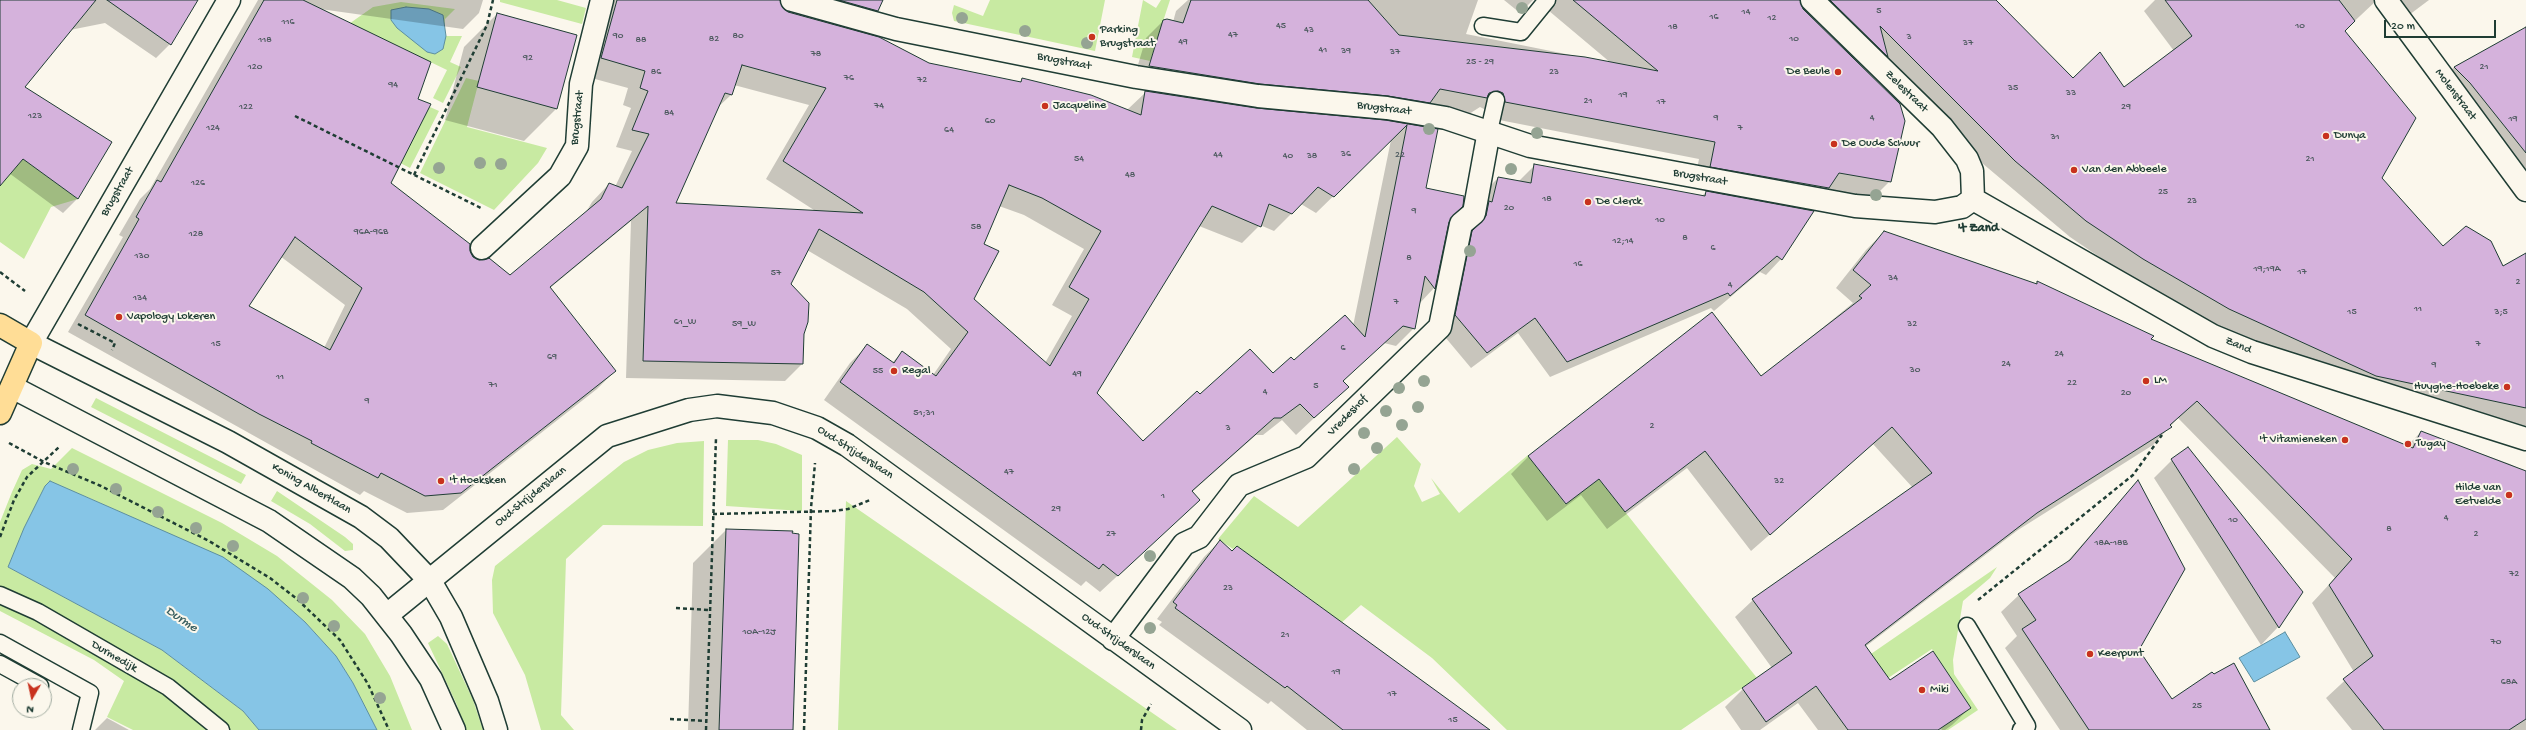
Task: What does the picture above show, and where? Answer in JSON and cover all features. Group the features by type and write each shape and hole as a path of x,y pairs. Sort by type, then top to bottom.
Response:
{"main road":[{"path":"0,325 31,343"},
{"name":"Brugstraat","path":"0,413 6,383 31,343"}],"street":[{"name":"Brugstraat","path":"31,343 229,0"},
{"name":"Brugstraat","path":"482,248 560,176 577,146 581,84 602,0"},
{"name":"Brugstraat","path":"792,0 896,29 1136,77 1258,96 1387,108 1446,118 1489,131 1530,146 1855,206 1934,212 1962,207 1973,199"},
{"name":"Zelestraat","path":"1812,0 1942,126 1967,159 1972,171 1973,199"},
{"name":"Molenstraat","path":"2386,0 2526,190"},
{"name":"Vredeshof","path":"1114,639 1184,544 1199,537 1239,485 1306,457 1440,326 1461,224 1474,212 1489,131"},
{"name":"Zand","path":"1973,199 2213,336 2252,352 2526,439"},
{"name":"Koning Albertlaan","path":"31,343 228,442 361,518 389,538 430,580 451,617 485,696 496,730"},
{"path":"6,383 269,521 352,578 387,615 431,679 454,730"},
{"name":"Oud-Strijderslaan","path":"387,615 607,436 689,410 717,406 773,413 817,428 847,445 906,486 1240,730"}],"lane":[{"path":"1483,26 1509,36 1521,32 1547,0"},
{"path":"1489,131 1496,100"},
{"name":"Durmedijk","path":"0,595 38,612 168,687 221,730"},
{"path":"1967,626 2027,726 2021,730"},
{"path":"0,643 90,693 81,730"},
{"path":"0,664 26,678"}],"path":[{"path":"414,175 487,25 493,0"},
{"path":"295,116 510,222"},
{"path":"706,730 717,406"},
{"path":"1967,626 1971,606 2133,475 2162,435"},
{"path":"6,442 44,462 101,486 209,541 270,578 297,599 340,640 368,684 389,730"},
{"path":"0,537 14,500 27,477 44,462"},
{"path":"713,514 811,513 848,509 906,486"},
{"path":"804,730 812,494"},
{"path":"676,608 710,610"},
{"path":"670,719 707,720"}],"green space":[{"path":"500,0 557,0 586,8 582,24 500,2"},
{"path":"990,0 1105,0 1095,51 954,21 952,13 954,5 983,16"},
{"path":"1143,0 1156,8 1161,0 1170,0 1150,61 1132,57"},
{"path":"401,2 455,9 445,19 444,32 446,36 462,36 450,62 461,67 443,103 433,98 447,70 372,34 353,73 439,111 410,168 291,106 346,26 373,7"},
{"path":"466,78 479,81 467,127 547,148 538,163 494,210 420,173"},
{"path":"23,159 78,199 51,207 24,259 0,242 0,185"},
{"path":"96,398 246,475 241,484 91,407"},
{"path":"1397,437 1421,464 1414,486 1422,502 1440,494 1431,478 1459,513 1528,455 1565,504 1599,479 1757,678 1681,730 1507,730 1432,658 1361,605 1339,625 1323,614 1325,610 1296,588 1264,571 1266,567 1237,546 1233,549 1218,539 1254,496 1298,527"},
{"path":"728,440 758,440 776,444 802,455 802,511 726,506"},
{"path":"704,441 703,526 603,525 566,559 561,715 574,730 541,730 525,675 493,613 492,580 495,566 624,462 648,450 677,443"},
{"path":"72,448 222,523 277,556 332,600 365,634 390,676 412,730 377,730 353,683 336,656 305,622 268,590 146,524 87,497 45,486 8,567 162,650 243,711 259,730 133,730 107,717 124,681 94,660 0,611 0,522 12,492 22,470 32,464 51,469"},
{"path":"277,491 345,537 353,544 353,550 345,551 310,524 271,501"},
{"path":"846,501 1177,730 838,730"},
{"path":"1997,567 1990,578 1963,601 1953,660 1954,674 1978,710 1948,730 1942,730 1941,728 1971,708 1932,649 1885,680 1868,656"},
{"path":"438,636 447,644 473,700 483,730 464,730 457,705 428,643"}],"water":[{"path":"406,7 429,9 443,15 446,36 443,49 435,54 427,52 397,28 391,20 391,10"},
{"name":"Durme","path":"50,481 223,557 268,589 305,622 336,656 353,683 377,730 259,730 243,711 162,650 8,567 24,528 45,486"},
{"path":"2285,632 2300,657 2254,682 2239,658"}],"building":[{"path":"0,0 96,0 25,87 112,142 78,199 23,159 0,186"},
{"path":"107,0 198,0 171,45"},
{"path":"264,0 303,0 431,62 418,99 431,104 391,183 470,244 470,251 473,257 479,260 489,258 510,275 601,199 609,183 622,188 649,134 632,130 648,91 640,88 645,71 601,58 617,0 780,0 783,8 788,12 879,37 929,63 1021,82 1022,78 1091,95 1141,115 1145,91 1256,108 1385,120 1438,129 1426,188 1464,196 1463,206 1449,222 1435,289 1425,276 1415,329 1403,326 1343,381 1349,387 1314,418 1300,404 1281,418 1274,418 1192,491 1200,500 1118,576 1103,564 1099,569 840,382 867,344 894,363 902,351 936,376 968,332 924,292 819,229 791,284 809,303 808,322 804,334 803,364 643,361 648,206 550,287 616,371 461,493 425,496 381,473 378,478 311,443 312,441 259,414 85,315 139,219 136,217 157,180 161,182","holes":["742,65 826,88 783,161 863,213 676,203 725,93 732,95","1407,125 1365,337 1345,315 1294,360 1291,357 1273,373 1250,349 1200,394 1197,391 1143,441 1097,393 1212,206 1261,227 1269,204 1292,214 1318,187 1334,197","1009,185 1042,198 1101,231 1069,287 1089,299 1050,366 974,299 999,251 984,244","295,237 362,288 330,350 249,306"]},
{"path":"839,0 883,0 878,11"},
{"path":"1191,0 1368,0 1399,35 1585,57 1658,71 1573,0 1800,0 1803,9 1900,104 1905,121 1891,182 1839,173 1829,188 1710,167 1715,142 1505,102 1503,93 1498,91 1489,93 1487,98 1440,89 1430,103 1388,96 1260,84 1149,66 1163,20 1167,19 1183,23"},
{"path":"1830,0 1996,0 2073,78 2100,52 2124,87 2192,36 2165,0 2339,0 2355,21 2345,31 2416,118 2382,178 2443,246 2466,226 2491,241 2503,266 2526,253 2526,408 2376,376 2229,309 2143,259 2086,221 2015,161 1880,26 1888,57"},
{"path":"497,13 577,35 557,109 477,87"},
{"path":"2526,27 2526,153 2470,83 2454,67"},
{"path":"1534,164 1705,196 1706,191 1814,211 1782,260 1777,256 1730,296 1728,293 1567,362 1535,318 1487,353 1455,315 1472,231 1486,216 1489,201 1492,202 1498,177 1531,183"},
{"path":"1884,231 2037,284 2037,281 2154,336 2151,339 2413,448 2421,431 2526,471 2526,719 2509,730 2384,730 2343,679 2373,656 2329,585 2352,559 2197,401 2170,425 2172,427 2037,513 1865,645 1890,680 1933,651 1971,708 1938,730 1848,730 1816,686 1766,722 1742,688 1792,653 1752,599 1932,473 1892,427 1770,535 1705,451 1625,512 1599,479 1566,504 1528,456 1712,312 1761,376 1862,298 1859,296 1871,285 1853,270"},
{"path":"2188,447 2303,592 2279,628 2171,459"},
{"path":"2138,480 2185,569 2139,650 2172,699 2212,672 2214,674 2234,663 2270,730 2089,730 2022,629 2036,620 2018,594 2070,560"},
{"path":"726,529 793,531 792,533 799,534 793,730 719,730"},
{"path":"1220,540 1232,551 1237,546 1490,730 1343,730 1287,686 1285,688 1175,608 1177,605 1173,602"}],"place":[{"name":"Parking Brugstraat","path":"1092,37"},
{"name":"De Beule","path":"1838,72"},
{"name":"Jacqueline","path":"1045,106"},
{"name":"Dunya","path":"2326,136"},
{"name":"De Oude Schuur","path":"1834,144"},
{"name":"Van den Abbeele","path":"2074,170"},
{"name":"De Clerck","path":"1588,202"},
{"name":"Vapology Lokeren","path":"119,317"},
{"name":"Regal","path":"894,371"},
{"name":"LM","path":"2146,381"},
{"name":"Huyghe-Hoebeke","path":"2507,387"},
{"name":"'t Vitamieneken","path":"2345,440"},
{"name":"Tugay","path":"2408,444"},
{"name":"'t Hoeksken","path":"441,481"},
{"name":"Hilde van Eetvelde","path":"2509,495"},
{"name":"Keerpunt","path":"2090,654"},
{"name":"Miki","path":"1922,690"}],"district":[{"name":"'t Zand","path":"1978,229"}]}
